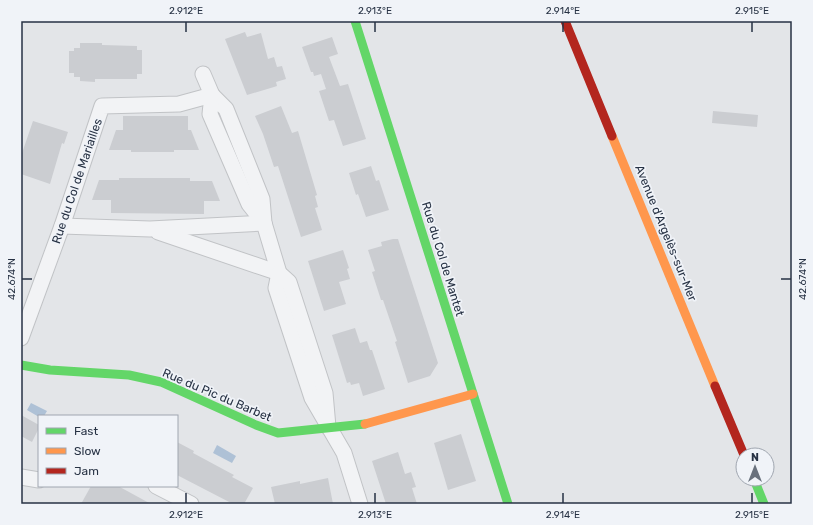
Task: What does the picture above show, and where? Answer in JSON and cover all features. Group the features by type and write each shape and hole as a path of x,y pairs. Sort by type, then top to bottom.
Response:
{"street":[{"name":"Rue du Col de Mantet","path":"355,21 508,504"},
{"name":"Avenue d'Argelès-sur-Mer","path":"565,21 741,447"},
{"path":"203,74 212,95 226,109 262,198 264,223 279,273"},
{"name":"Rue du Col de Mariailles","path":"21,338 62,226 102,106 179,104 212,95"},
{"path":"62,226 150,229 264,223"},
{"path":"150,229 279,273 289,282 325,393 328,427 344,453 360,504"},
{"name":"Rue du Pic du Barbet","path":"21,365 50,370 129,375 161,382 256,425 278,433 364,424 473,394"},
{"path":"21,477 38,480"},
{"path":"158,487 191,504"},
{"path":"757,487 764,504"}],"water":[{"path":"31,403 47,411 45,415 38,415 38,416 27,410"},
{"path":"217,445 236,456 232,463 213,453"}],"building":[{"path":"245,32 247,37 261,33 268,59 274,57 277,67 282,66 286,79 276,82 277,86 247,95 225,39"},
{"path":"332,37 338,54 329,57 340,86 348,84 366,139 343,146 334,120 329,121 319,91 326,89 321,74 314,76 313,72 311,72 302,47"},
{"path":"80,43 137,46 137,50 142,50 142,74 137,74 137,79 95,79 95,82 80,81 80,77 74,77 74,73 69,73 69,51 74,51 74,48 80,48"},
{"path":"281,106 292,133 298,131 317,195 315,196 318,207 315,208 322,230 301,237 278,166 274,167 263,134 255,116"},
{"path":"713,111 758,115 757,127 712,123"},
{"path":"123,116 188,116 188,130 191,130 199,150 174,150 174,152 131,152 131,150 109,150 116,130 123,130"},
{"path":"33,121 68,132 64,144 62,143 50,184 21,174 21,156"},
{"path":"371,166 376,181 379,180 389,210 366,217 358,194 356,195 349,173"},
{"path":"119,178 190,178 190,181 212,181 220,201 204,201 204,214 111,213 111,200 92,200 99,180 119,180"},
{"path":"398,239 438,363 430,376 408,383 395,342 397,341 372,272 375,271 368,250 382,246 381,242"},
{"path":"343,250 349,268 347,269 350,279 339,282 346,304 324,311 308,261"},
{"path":"355,328 360,343 367,341 370,350 372,350 385,389 363,396 359,383 351,385 350,382 347,383 332,335"},
{"path":"21,415 38,424 38,430 32,442 21,436"},
{"path":"461,434 476,481 448,490 434,443"},
{"path":"178,443 194,451 193,453 234,475 232,477 253,488 244,504 233,504 178,476"},
{"path":"398,452 405,474 411,472 416,487 412,488 417,504 386,504 372,461"},
{"path":"328,478 333,504 275,504 271,487 300,481 300,484"},
{"path":"90,487 120,487 151,504 81,504"}],"traffic: fast":[{"path":"355,21 508,504"},
{"path":"21,365 50,370 129,375 161,382 256,425 278,433 365,424"},
{"path":"757,487 764,504"}],"traffic: slow":[{"path":"612,136 715,386"},
{"path":"365,424 473,394"}],"traffic: jam":[{"path":"565,21 612,136"},
{"path":"715,386 741,447"}]}
